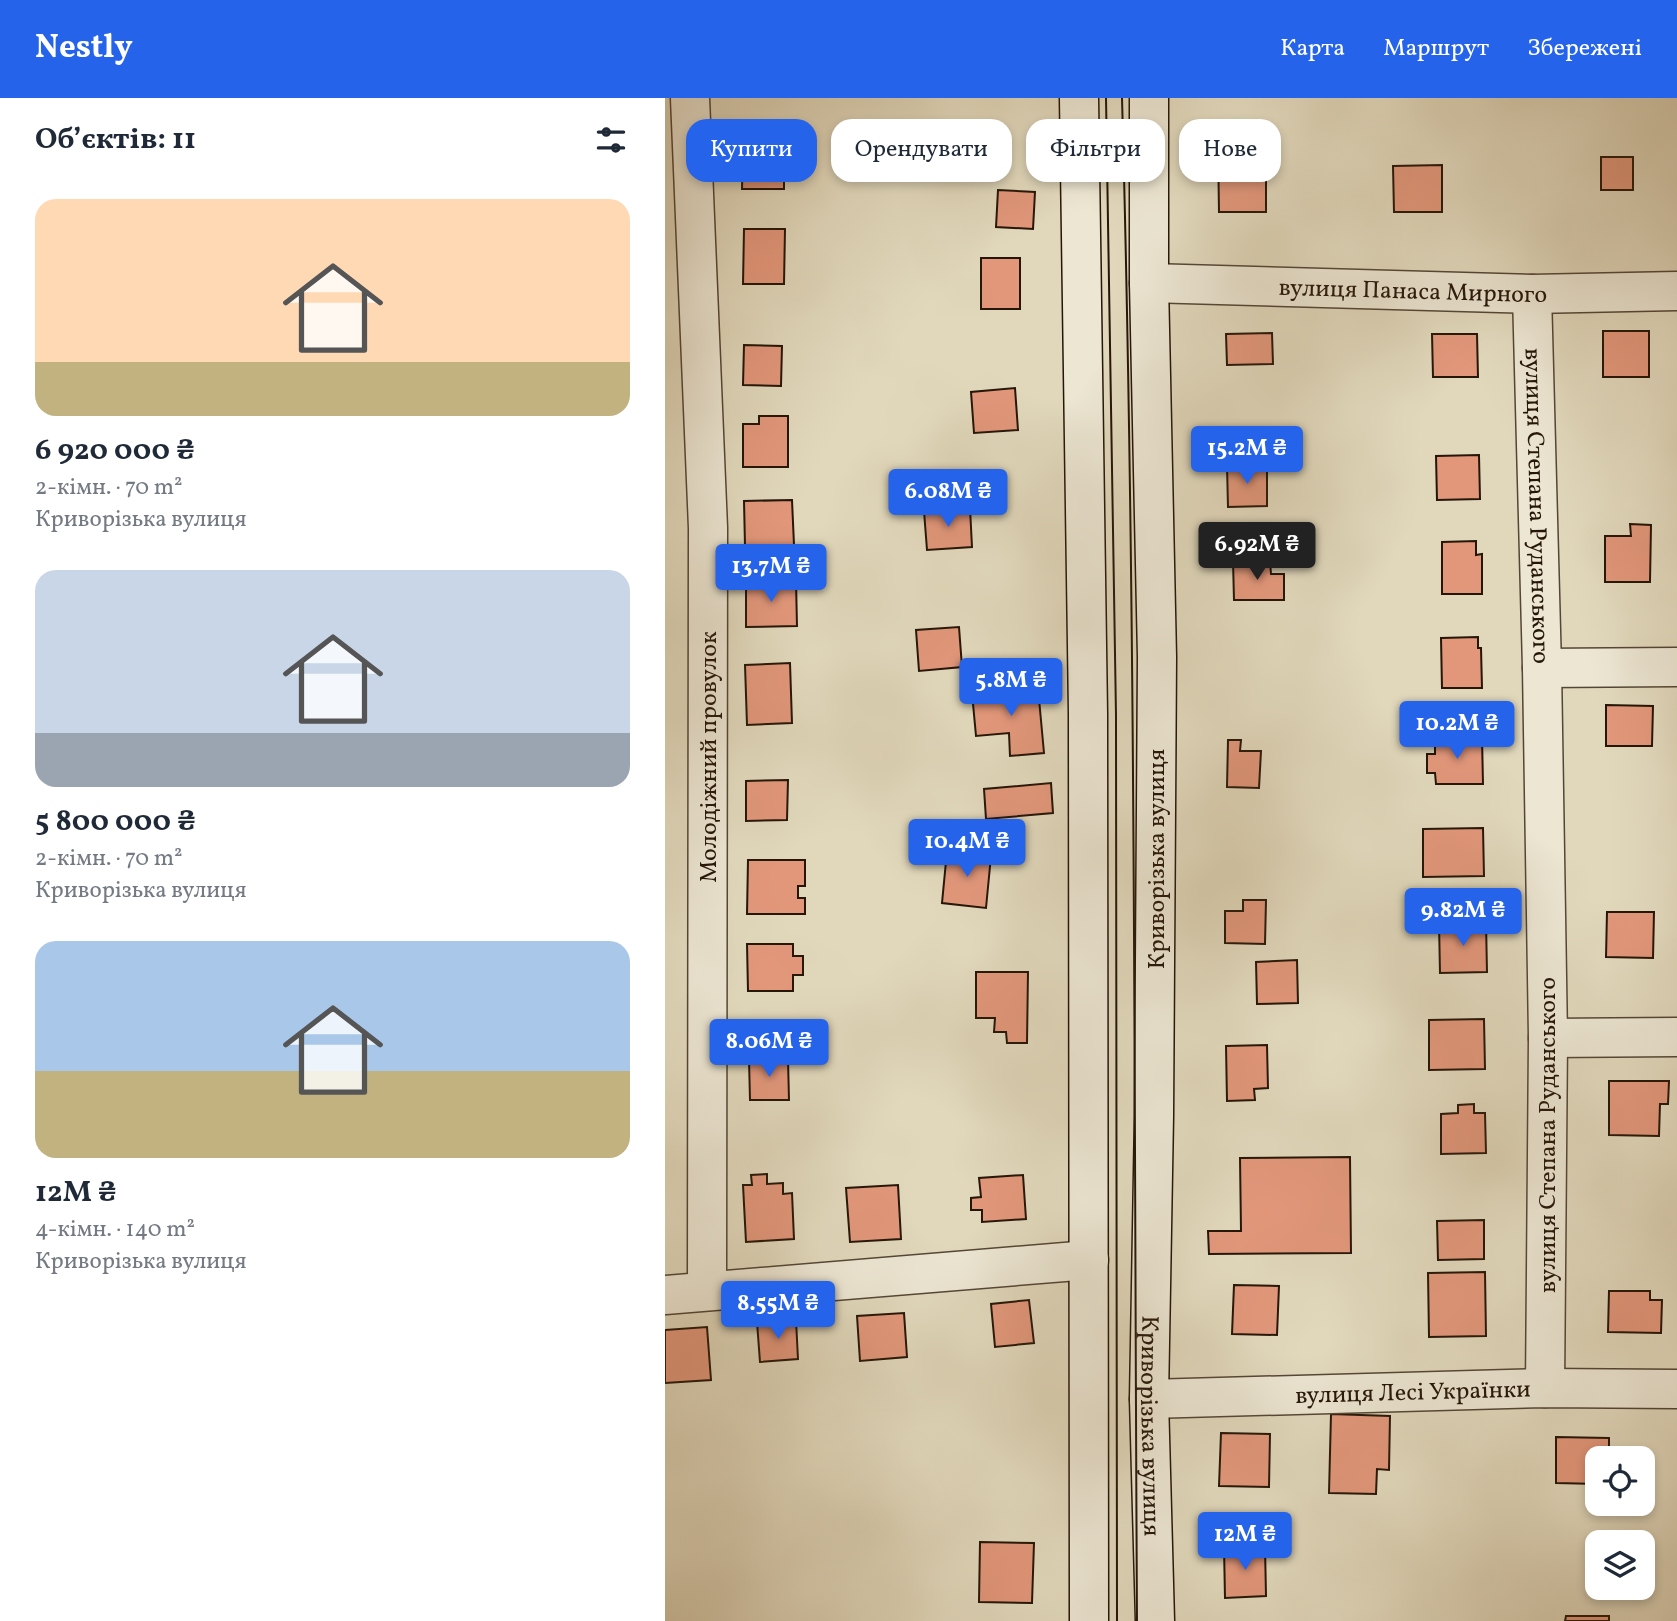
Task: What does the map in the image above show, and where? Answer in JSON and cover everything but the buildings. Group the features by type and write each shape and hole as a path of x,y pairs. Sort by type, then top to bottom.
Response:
{"street":[{"name":"Молодіжний провулок","path":"690,98 708,528 707,1291"},
{"path":"1079,98 1088,714 1089,1621"},
{"name":"Криворізька вулиця","path":"1149,98 1149,283 1157,657 1149,1399 1155,1621"},
{"name":"вулиця Панаса Мирного","path":"1149,283 1532,294 1677,291"},
{"name":"вулиця Степана Руданського","path":"1532,294 1548,1038 1545,1388"},
{"path":"1542,668 1677,667"},
{"path":"1548,1038 1677,1037"},
{"path":"665,1295 1089,1260"},
{"name":"вулиця Лесі Українки","path":"1149,1399 1545,1388 1677,1389"}],"tram line":[{"path":"1106,98 1116,715 1117,1621"},
{"path":"1122,98 1132,669 1137,1621"}]}
